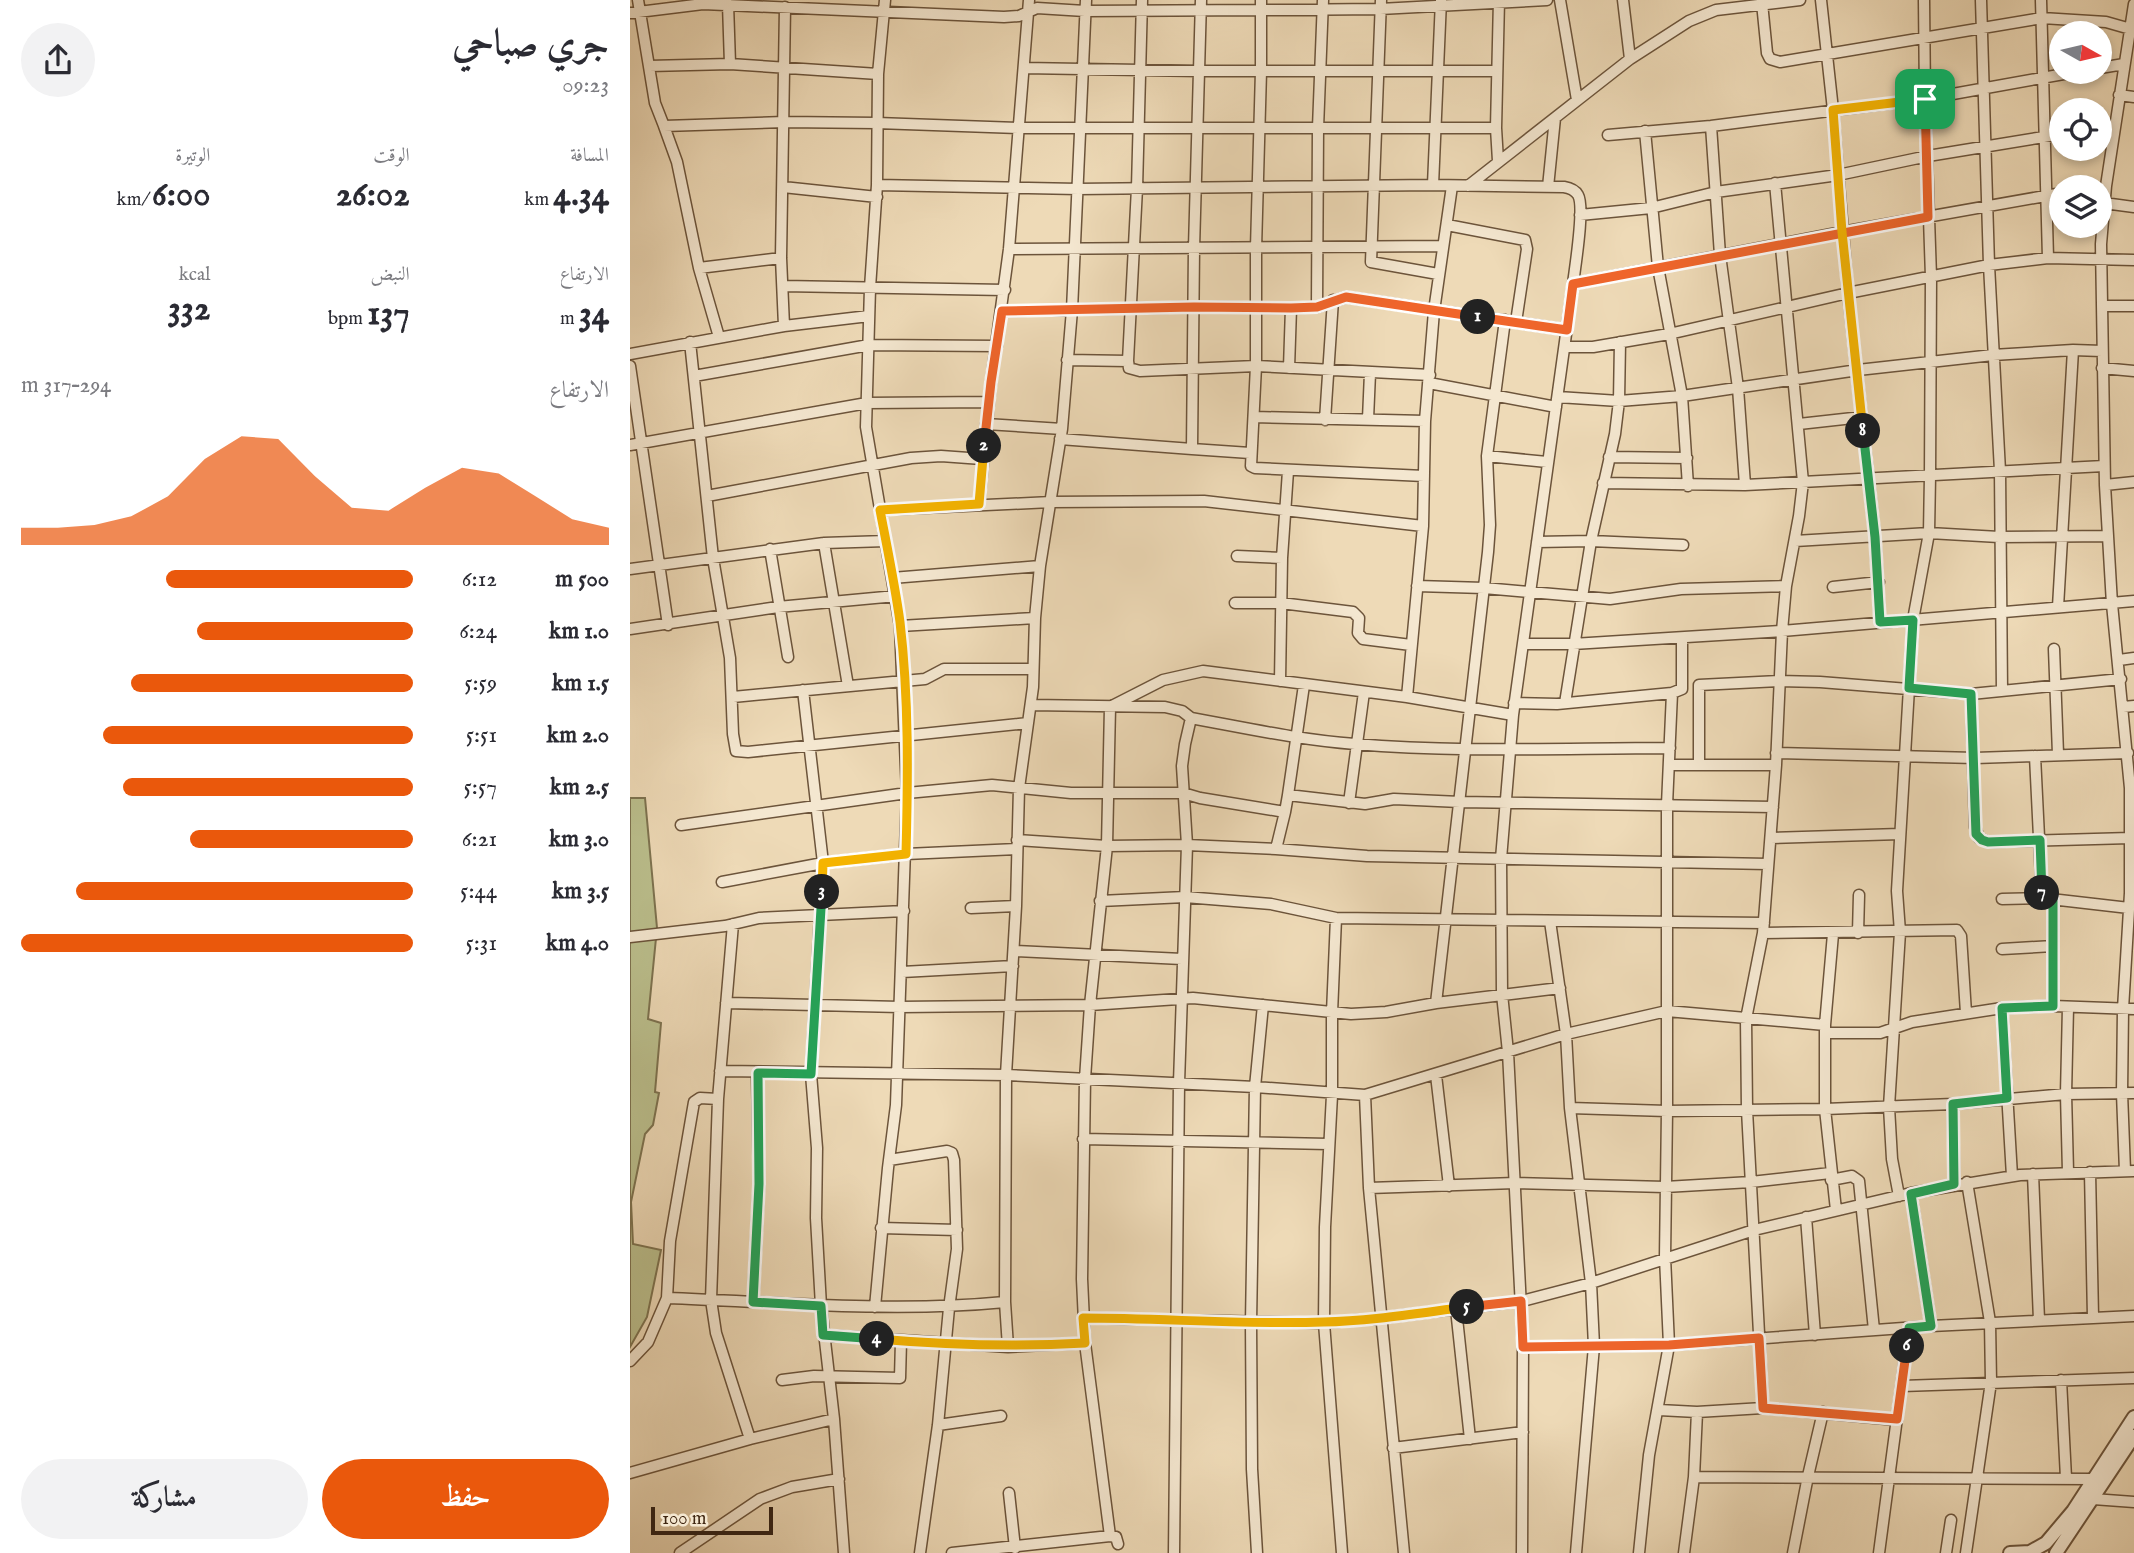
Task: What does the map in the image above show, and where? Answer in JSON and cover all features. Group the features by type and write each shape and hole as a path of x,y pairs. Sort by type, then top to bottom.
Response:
{"street":[{"path":"638,0 635,12 656,103 677,162 699,268 719,337"},
{"path":"875,1307 898,1072 908,793 900,626 866,427 870,288 877,197 878,74 885,0"},
{"path":"1029,5 1037,8 1085,5 1381,4 1547,0"},
{"path":"1560,0 1577,100"},
{"path":"1623,0 1630,59"},
{"path":"1468,186 1630,59 1701,15 1800,0"},
{"path":"1821,0 1848,293 1875,537 1880,622"},
{"path":"1899,1196 1892,1159 1889,1107 1900,932 1897,891 1913,620 1928,533 1930,476 1931,277 1924,0"},
{"path":"1981,0 1989,265 2000,471 2002,691"},
{"path":"2041,0 2048,258"},
{"path":"1498,161 1496,128 1499,1"},
{"path":"1433,185 1441,2"},
{"path":"635,12 724,3 1004,17 1019,16 1029,5"},
{"path":"724,3 730,64"},
{"path":"1317,307 1318,128 1323,4"},
{"path":"1381,4 1370,260 1373,264 1438,274"},
{"path":"1762,4 1770,59 1780,62 2042,19 2099,21 2132,30"},
{"path":"2105,175 2132,30 2134,4"},
{"path":"979,504 986,424 1005,290 1029,5"},
{"path":"1008,1347 1005,1303 1006,1075 1020,788 1031,705 1040,566 1061,434 1072,310 1085,5"},
{"path":"1142,5 1137,188 1128,361 1130,369 1135,371 1256,366 1370,373 1429,379 1495,396 1557,402 1619,401 1682,396 1858,370 1993,355 2102,351"},
{"path":"1192,449 1201,5"},
{"path":"1261,5 1256,366 1250,453 1253,467 1287,471 1424,475"},
{"path":"784,326 781,258 785,7"},
{"path":"649,66 730,64 878,74"},
{"path":"2112,66 2124,64"},
{"path":"1024,68 1497,71"},
{"path":"1608,135 1925,99 2049,76"},
{"path":"2119,95 2134,97"},
{"path":"1548,187 1555,118"},
{"path":"664,126 784,122 1079,129 1496,128"},
{"path":"1711,125 1720,255 1738,388 1745,485"},
{"path":"1645,131 1658,267 1682,396 1688,485"},
{"path":"1580,215 1651,208 1716,192 1838,175 1927,156 2049,136"},
{"path":"1763,1408 1747,1110 1746,1019 1764,928 1782,631 1802,482 1799,424 1775,183"},
{"path":"877,185 1078,189 1433,185 1564,187 1576,192 1580,198 1565,347 1514,703 1501,859 1502,994 1508,1052 1523,1347 1522,1553"},
{"path":"1406,697 1423,526 1425,421 1434,310 1452,186"},
{"path":"783,187 877,197"},
{"path":"1573,284 2049,195"},
{"path":"2112,204 2134,207"},
{"path":"1436,1003 1490,525 1487,456 1495,396 1527,249 1525,240 1447,225"},
{"path":"1083,1318 1251,1323 1324,1322 1521,1301 1591,1283 1755,1230 1954,1184 2032,1174 2129,1171 2122,1093 2129,1009 2132,788 2128,753 2129,706 2121,679 2112,604 2105,485 2103,238"},
{"path":"1009,248 1443,246"},
{"path":"699,268 781,258"},
{"path":"1565,347 1593,347 1669,334 1786,306 1989,265 2048,258 2134,260"},
{"path":"783,286 1005,290"},
{"path":"1002,311 1317,307 1346,297 1567,330"},
{"path":"1325,419 1333,300"},
{"path":"2103,306 2134,306"},
{"path":"1289,368 1291,308"},
{"path":"630,354 784,326 869,316"},
{"path":"690,342 713,558 730,658 736,751 907,737 1028,723"},
{"path":"1565,703 1591,541 1619,401 1620,342"},
{"path":"694,376 869,345 997,346"},
{"path":"2058,607 2073,350"},
{"path":"1067,360 1128,361"},
{"path":"630,366 668,625"},
{"path":"2102,368 2134,371"},
{"path":"1368,419 1370,373"},
{"path":"630,445 867,402 989,402"},
{"path":"1254,417 1425,421"},
{"path":"1799,424 1862,417"},
{"path":"986,424 1192,449 1250,453"},
{"path":"1487,456 1548,462"},
{"path":"707,496 871,464 928,457 982,459"},
{"path":"1609,457 1687,458"},
{"path":"1603,483 1745,485 2104,466"},
{"path":"1280,681 1287,471"},
{"path":"2105,485 2134,482"},
{"path":"880,510 979,504 1204,501 1423,526"},
{"path":"1795,541 1928,533 1999,537 2108,536"},
{"path":"630,569 769,549 824,543 886,541"},
{"path":"1537,542 1591,541 1684,545"},
{"path":"824,543 848,686"},
{"path":"769,549 788,657"},
{"path":"1237,556 1282,558"},
{"path":"892,578 1040,566"},
{"path":"1833,587 1879,582"},
{"path":"1417,586 1484,588 1610,599 1681,589 1786,586"},
{"path":"630,629 778,607 896,596"},
{"path":"1523,644 1573,644 1782,631 2134,601"},
{"path":"1235,603 1281,603 1353,612 1357,615 1358,633 1363,639 1412,645"},
{"path":"900,626 1035,618"},
{"path":"1639,1553 1649,1455 1669,1345 1665,1257 1668,1111 1667,805 1670,748 1682,638"},
{"path":"2053,649 2058,754"},
{"path":"2119,660 2134,658"},
{"path":"733,697 929,679 944,669 1033,669"},
{"path":"1110,707 1163,680 1192,672 1212,671 1406,697 1513,715"},
{"path":"1514,703 1565,703 1677,691 1699,685 1779,681 1971,694 2121,679"},
{"path":"1276,849 1288,795 1304,685"},
{"path":"1699,685 1699,765"},
{"path":"803,690 823,863 811,1074 817,1147 816,1218 823,1335 834,1419 844,1553"},
{"path":"1349,803 1364,692"},
{"path":"1971,694 1975,827 1979,838 1988,842 2130,838"},
{"path":"1031,705 1170,708 1182,711 1191,718 1297,738 1356,744 1466,748 1670,748"},
{"path":"952,1553 1114,1540 1083,1318 1085,1079 1107,846 1110,707"},
{"path":"1174,1553 1179,1083 1187,845 1183,755 1191,718"},
{"path":"1670,765 1906,755 1975,758 2128,753"},
{"path":"2035,756 2040,840 2053,946 2053,1006"},
{"path":"681,825 908,793 997,785 1071,793 1183,793 1285,812"},
{"path":"1288,795 1365,804 1394,799 1460,803 1773,807"},
{"path":"1771,838 1900,834"},
{"path":"722,882 823,863 1017,844 1187,845 1367,856 1768,864"},
{"path":"1858,933 1859,895"},
{"path":"1100,901 1185,897 1271,904 1336,918 1667,921 1833,934 1947,929 1960,932 1966,1013"},
{"path":"2002,899 2048,899 2129,908"},
{"path":"971,908 1016,906"},
{"path":"630,937 733,924 759,918 904,911"},
{"path":"1336,918 1324,1322 1342,1553"},
{"path":"1550,920 1566,1034 1570,1108 1591,1283 1594,1346 1576,1553"},
{"path":"733,924 718,1099 710,1300 716,1333 750,1439"},
{"path":"1833,934 1825,1029 1825,1109 1836,1210"},
{"path":"2002,949 2053,946"},
{"path":"1014,951 1182,959"},
{"path":"902,972 1013,966"},
{"path":"726,1003 900,1007 1090,1005 1203,998 1332,1013 1386,1012 1560,988"},
{"path":"1257,1553 1252,1469 1251,1323 1255,1087 1263,1006"},
{"path":"720,1071 1006,1075 1255,1087 1364,1096 1566,1034 1667,1011 1872,1034 1912,1022 2002,1008 2053,1006 2129,1009"},
{"path":"2068,1007 2068,1172"},
{"path":"2002,1008 2011,1176"},
{"path":"753,1302 759,1184 758,1073"},
{"path":"1436,1074 1448,1186"},
{"path":"1570,1108 1668,1111 1825,1109 1953,1104 2066,1094 2134,1093"},
{"path":"1364,1096 1369,1188 1404,1553"},
{"path":"630,1361 648,1342 667,1298 670,1241 694,1102 700,1098 718,1099"},
{"path":"1953,1104 1954,1184"},
{"path":"1083,1139 1328,1144"},
{"path":"889,1160 947,1151 952,1153 954,1160 957,1249 938,1425 920,1553"},
{"path":"2090,1172 2092,1317"},
{"path":"2032,1174 2039,1320"},
{"path":"1369,1188 1515,1183 1665,1187 1853,1176 1858,1178 1874,1330"},
{"path":"1966,1553 1991,1382 1990,1322 1967,1182"},
{"path":"1911,1194 1931,1326"},
{"path":"1806,1217 1815,1335"},
{"path":"881,1228 957,1230"},
{"path":"667,1298 875,1307 949,1308 1005,1303"},
{"path":"1456,1309 1470,1439"},
{"path":"1523,1347 1669,1345 1990,1322 2134,1316"},
{"path":"1879,1553 1909,1328"},
{"path":"823,1335 1008,1347 1085,1343"},
{"path":"782,1380 828,1376 900,1378 901,1341"},
{"path":"1902,1386 2134,1378"},
{"path":"2061,1380 2066,1478"},
{"path":"1659,1409 1697,1412 1763,1408 1897,1419"},
{"path":"1684,1553 1694,1477 1697,1412"},
{"path":"1793,1553 1823,1412"},
{"path":"938,1425 1001,1416"},
{"path":"2010,1553 2048,1548 2134,1417"},
{"path":"630,1473 750,1439 834,1419"},
{"path":"1393,1448 1523,1432"},
{"path":"2056,1553 2132,1443"},
{"path":"1694,1477 2093,1479"},
{"path":"680,1553 760,1499 792,1487 839,1479"},
{"path":"1009,1493 1015,1548"},
{"path":"2093,1499 2134,1502"},
{"path":"1946,1553 1951,1520"}],"green space":[{"path":"630,798 645,798 657,928 648,1019 661,1023 655,1092 659,1093 653,1125 645,1134 631,1202 633,1244 661,1250 647,1317 630,1347"}],"route":[{"path":"1925,99 1833,110 1842,232 1848,293 1875,537 1880,622 1913,620 1909,688 1971,694 1976,834 1988,842 2040,840 2042,898 2053,900 2053,1006 2002,1008 2007,1098 1953,1104 1954,1184 1911,1194 1931,1326 1909,1328 1897,1419 1763,1408 1759,1338 1669,1345 1523,1347 1521,1301 1324,1322 1251,1323 1083,1318 1085,1343 1008,1347 823,1335 821,1306 753,1302 759,1184 758,1073 811,1074 823,863 906,854 907,737 901,643 880,510 979,504 991,382 1002,311 1317,307 1346,297 1567,330 1573,284 1842,232 1928,217 1925,99"}]}
